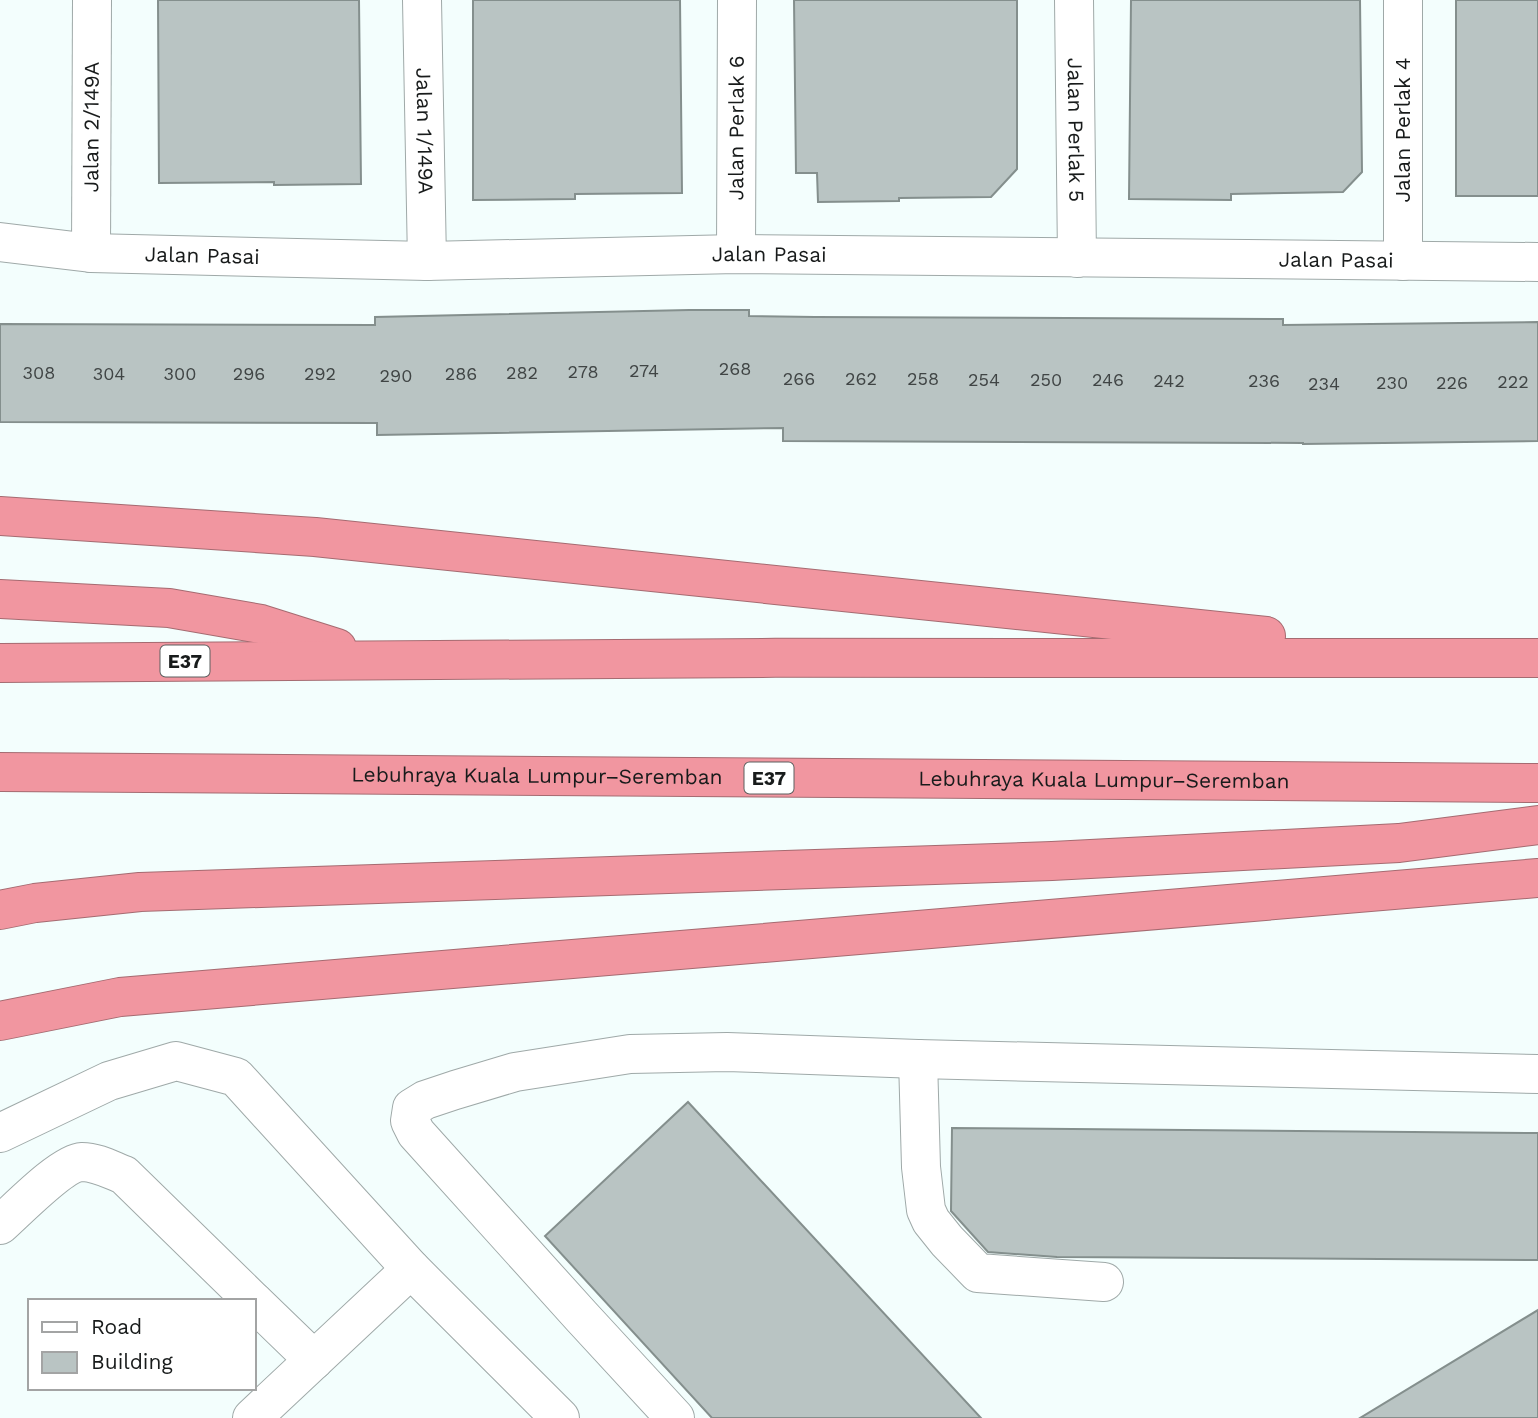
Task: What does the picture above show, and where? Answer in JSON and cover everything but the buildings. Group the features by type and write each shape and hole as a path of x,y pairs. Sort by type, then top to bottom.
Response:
{"highway":[{"path":"0,516 315,537 1480,658"},
{"path":"0,599 169,608 261,624 369,659"},
{"name":"E37","path":"0,663 369,659 1538,658"},
{"name":"Lebuhraya Kuala Lumpur–Seremban","path":"0,772 1538,783"},
{"path":"0,910 140,892 1066,860 1399,843 1538,825"},
{"path":"0,1021 120,997 1538,878"}],"street":[{"name":"Jalan 2/149A","path":"92,0 92,253"},
{"name":"Jalan 1/149A","path":"422,0 427,261"},
{"name":"Jalan Perlak 6","path":"736,254 737,0"},
{"name":"Jalan Perlak 5","path":"1074,0 1077,258"},
{"name":"Jalan Perlak 4","path":"1403,0 1404,261"},
{"name":"Jalan Pasai","path":"0,242 92,253 427,261 736,254 1538,262"},
{"path":"675,1418 416,1133 410,1121 412,1108 425,1100 515,1072 630,1054 727,1052 1538,1074"},
{"path":"918,1059 921,1167 926,1210 947,1241 978,1273 1104,1282"},
{"path":"0,1133 109,1082 176,1061 236,1077 411,1269 560,1418"},
{"path":"0,1225 63,1169 80,1162 97,1164 124,1175 251,1299"},
{"path":"252,1418 411,1269"},
{"path":"256,1304 314,1360"}]}
